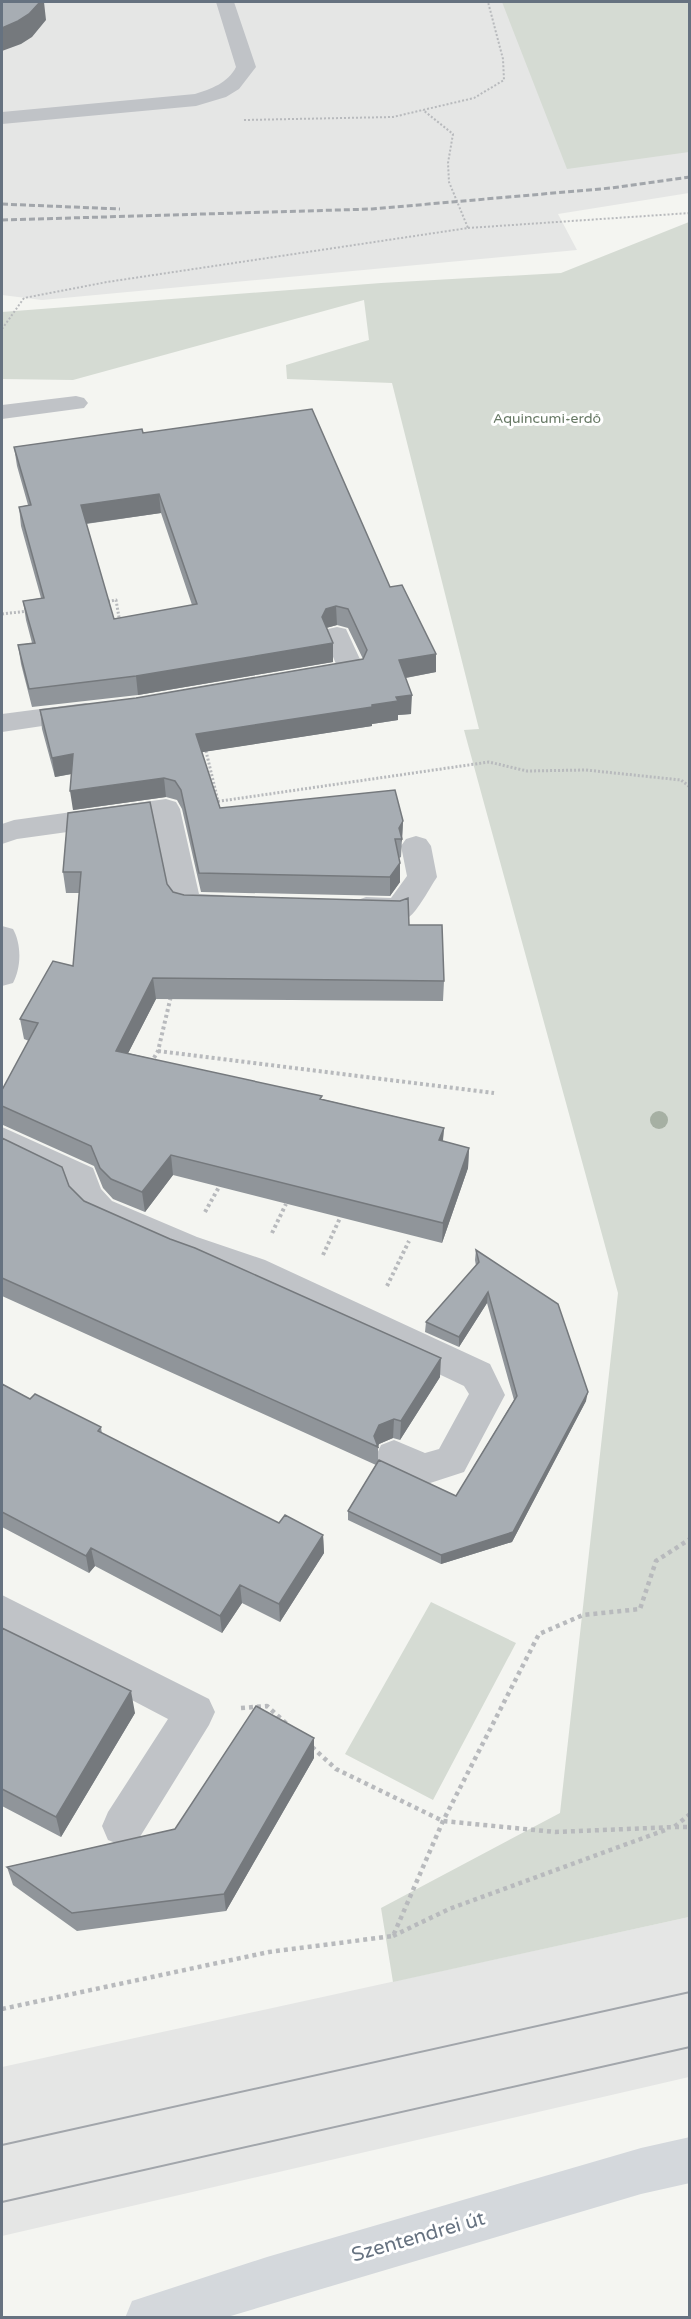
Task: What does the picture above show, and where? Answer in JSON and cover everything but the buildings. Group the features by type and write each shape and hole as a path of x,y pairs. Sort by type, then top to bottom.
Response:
{"main road":[{"name":"Szentendrei út","path":"149,2318 267,2280 630,2174 690,2160"}],"street":[{"path":"2,118 196,100 214,95 231,86 241,77 246,67 225,2"},
{"path":"2,412 76,403"},
{"path":"296,680 352,670 337,635"},
{"path":"2,723 115,709"},
{"path":"2,834 14,830 166,809 186,904 245,906"},
{"path":"340,908 399,909 422,877 416,846"},
{"path":"2,937 4,971 2,975"},
{"path":"2,1140 81,1177 86,1195 100,1210 185,1247 252,1270 477,1375 487,1395 451,1461 424,1469 394,1456"},
{"path":"2,1613 195,1712 123,1826"}],"path":[{"path":"244,120 393,117 474,99 504,80 502,59 488,2"},
{"path":"423,110 453,134 448,163 449,182 468,228"},
{"path":"2,329 24,298 107,282 468,228 690,213"},
{"path":"93,603 116,600 120,624"},
{"path":"2,614 36,610"},
{"path":"204,743 219,801"},
{"path":"166,809 489,762 527,771 586,770 681,780 690,787"},
{"path":"149,1067 158,1051 171,994"},
{"path":"158,1051 494,1093"},
{"path":"368,1324 409,1241"},
{"path":"393,1936 443,1821 539,1634 583,1615 640,1609 656,1561 690,1539"},
{"path":"195,1712 267,1706 293,1730"},
{"path":"310,1746 336,1769 443,1821 555,1832 690,1827"},
{"path":"2,2009 269,1952 393,1936 449,1909 674,1827 690,1814"}],"shaded area":[{"path":"2,2 689,2 689,193 558,214 577,250 42,300 2,295"},
{"path":"689,1917 689,2077 2,2236 2,2067"}],"green space":[{"path":"502,2 689,2 689,152 567,169"},
{"name":"Aquincumi-erdő","path":"689,222 689,1917 393,1982 381,1908 560,1813 618,1293 464,730 479,729 392,383 287,379 286,365 369,340 364,300 73,380 2,379 2,312 381,283 561,273"},
{"path":"431,1602 516,1643 433,1800 345,1754"}],"tram line":[{"path":"2,2145 690,1992"},
{"path":"2,2202 690,2047"}],"railway":[{"path":"2,220 372,209 611,188 690,177"},
{"path":"2,204 120,209"}]}
